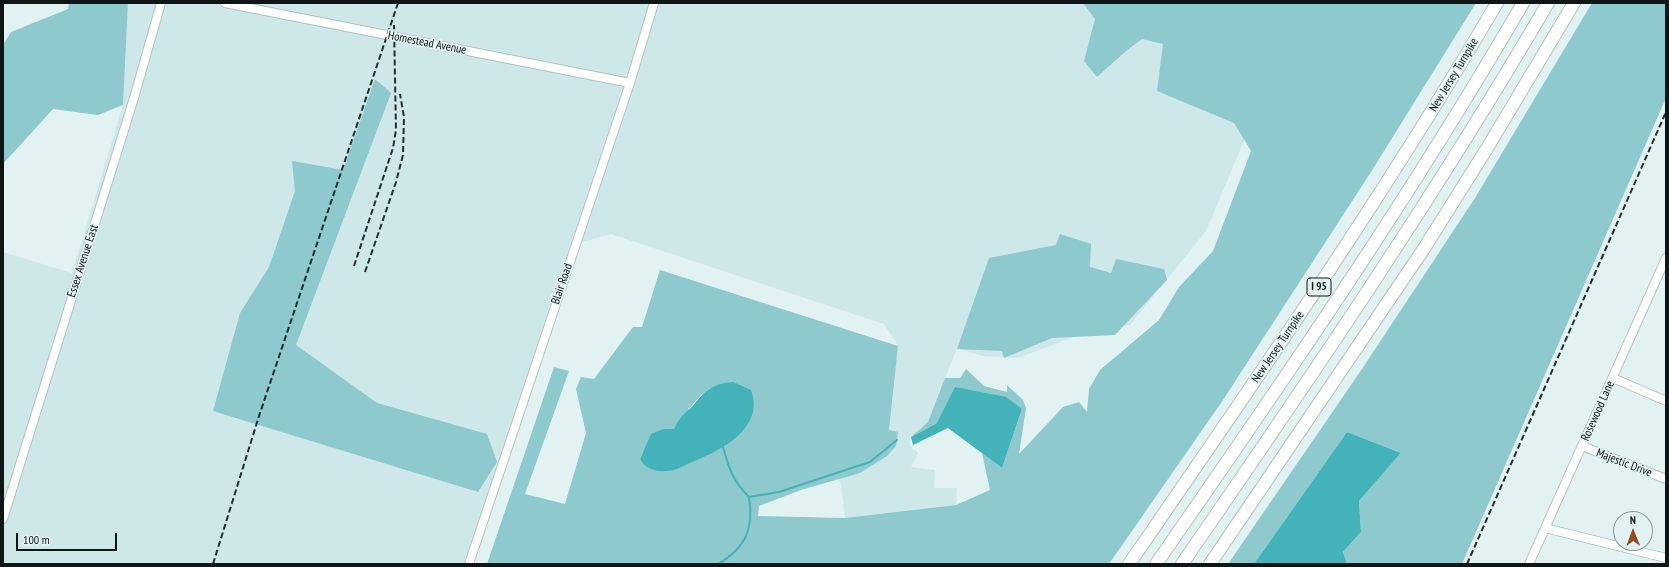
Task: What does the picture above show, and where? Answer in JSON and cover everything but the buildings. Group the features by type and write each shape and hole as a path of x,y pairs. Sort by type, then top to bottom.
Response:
{"highway":[{"name":"New Jersey Turnpike","path":"1129,564 1299,317 1367,214 1497,3"},
{"name":"New Jersey Turnpike","path":"1156,564 1277,390 1365,258 1445,134 1523,3"},
{"path":"1182,564 1296,400 1400,244 1548,3"},
{"path":"1210,564 1423,250 1482,157 1574,3"}],"street":[{"name":"Essex Avenue East","path":"3,519 132,105 161,3"},
{"name":"Homestead Avenue","path":"225,3 630,83"},
{"name":"Blair Road","path":"469,564 630,83 654,3"},
{"name":"Rosewood Lane","path":"1529,564 1666,258"},
{"path":"1613,378 1666,402"},
{"name":"Majestic Drive","path":"1582,446 1666,479"},
{"path":"1545,528 1666,558"}],"shaded area":[{"path":"69,3 128,3 123,105 98,115 53,109 3,164 3,45 11,32 68,9"},
{"path":"128,3 1302,3 1206,231 1130,325 1095,329 1018,358 982,356 957,348 928,422 911,437 909,445 918,453 911,467 935,470 934,488 957,488 956,505 845,518 841,484 838,479 860,473 889,430 898,346 884,324 611,234 579,243 469,564 3,564 3,252 72,273 123,105"},
{"path":"1083,3 1476,3 1371,172 1223,400 1109,564 487,564 554,367 569,371 525,494 565,504 586,433 576,389 581,377 594,379 633,327 642,327 660,270 898,346 889,430 898,432 896,446 887,456 860,473 801,490 759,506 758,516 845,518 956,505 990,490 982,453 1002,468 1022,409 937,423 911,437 928,422 945,378 960,378 966,369 984,386 1007,392 1007,385 1023,400 1026,408 1019,454 1063,407 1079,402 1087,412 1089,389 1100,370 1159,320 1179,287 1213,251 1251,151 1234,123 1157,91 1163,44 1142,39 1097,77 1084,61 1095,19","holes":["702,394 723,447 670,470 655,470 647,466 640,459 643,452 663,429 674,429"]},
{"path":"1592,3 1666,3 1666,98 1462,564 1347,564 1343,552 1361,532 1359,501 1401,453 1347,432 1254,564 1228,564 1362,369 1475,198"},
{"path":"375,79 391,93 296,345 377,403 487,434 497,462 478,492 213,411 240,313 269,267 295,191 292,161 343,170"},
{"path":"1060,234 1091,244 1090,267 1111,273 1116,259 1164,269 1167,280 1115,335 1052,338 1004,358 1002,351 957,349 989,258 1056,245"},
{"path":"733,382 751,390 754,404 752,416 738,436 716,451 683,467 669,471 662,471 654,470 644,465 640,459 651,434 663,429 674,429 682,416 705,392 720,384"},
{"path":"955,387 1006,397 1022,409 1002,468 948,428 913,445 911,437 937,423"},
{"path":"1347,432 1401,453 1359,501 1361,532 1343,552 1347,564 1254,564"}],"waterway":[{"path":"723,447 727,462 735,480 749,497 779,492 870,462 897,440"},
{"path":"718,564 728,558 746,536 750,518 749,497"}],"railway":[{"path":"213,564 259,416 398,3"},
{"path":"354,266 393,148 396,130 394,25"},
{"path":"365,272 396,182 403,155 404,117 400,94"},
{"path":"1467,564 1666,112"}]}
